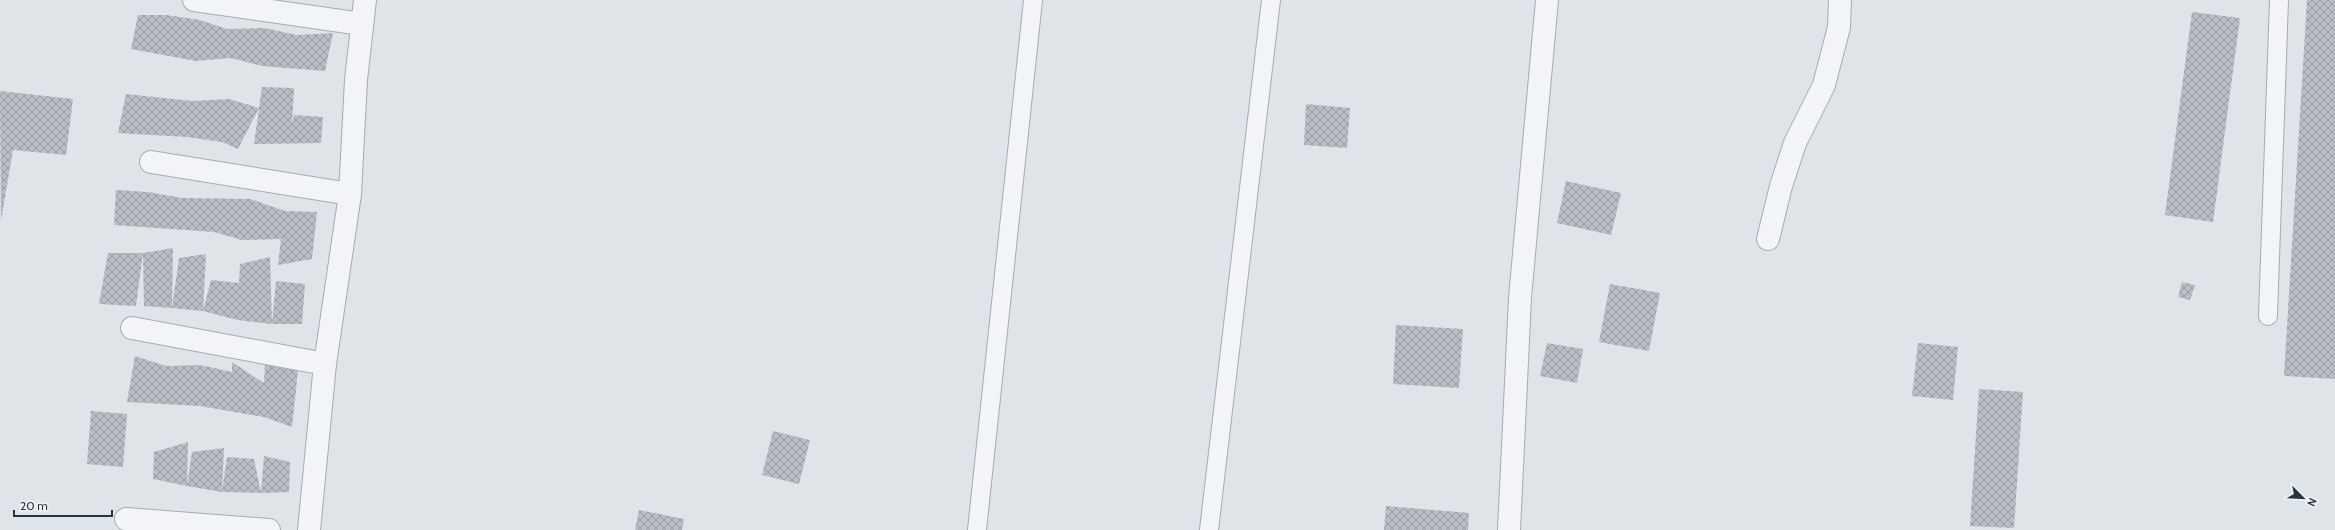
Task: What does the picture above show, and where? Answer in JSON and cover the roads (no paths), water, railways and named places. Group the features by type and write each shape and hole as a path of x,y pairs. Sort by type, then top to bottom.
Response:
{"street":[{"path":"194,0 362,24"},
{"path":"309,530 325,364 350,194 356,80 365,0"},
{"path":"1509,530 1520,298 1547,0"},
{"path":"1768,239 1781,186 1795,143 1824,85 1839,27 1840,0"},
{"path":"151,162 350,194"},
{"path":"132,328 325,364"},
{"path":"126,519 269,530"}],"lane":[{"path":"977,530 1033,0"},
{"path":"1209,530 1271,0"},
{"path":"2268,316 2279,0"}]}
